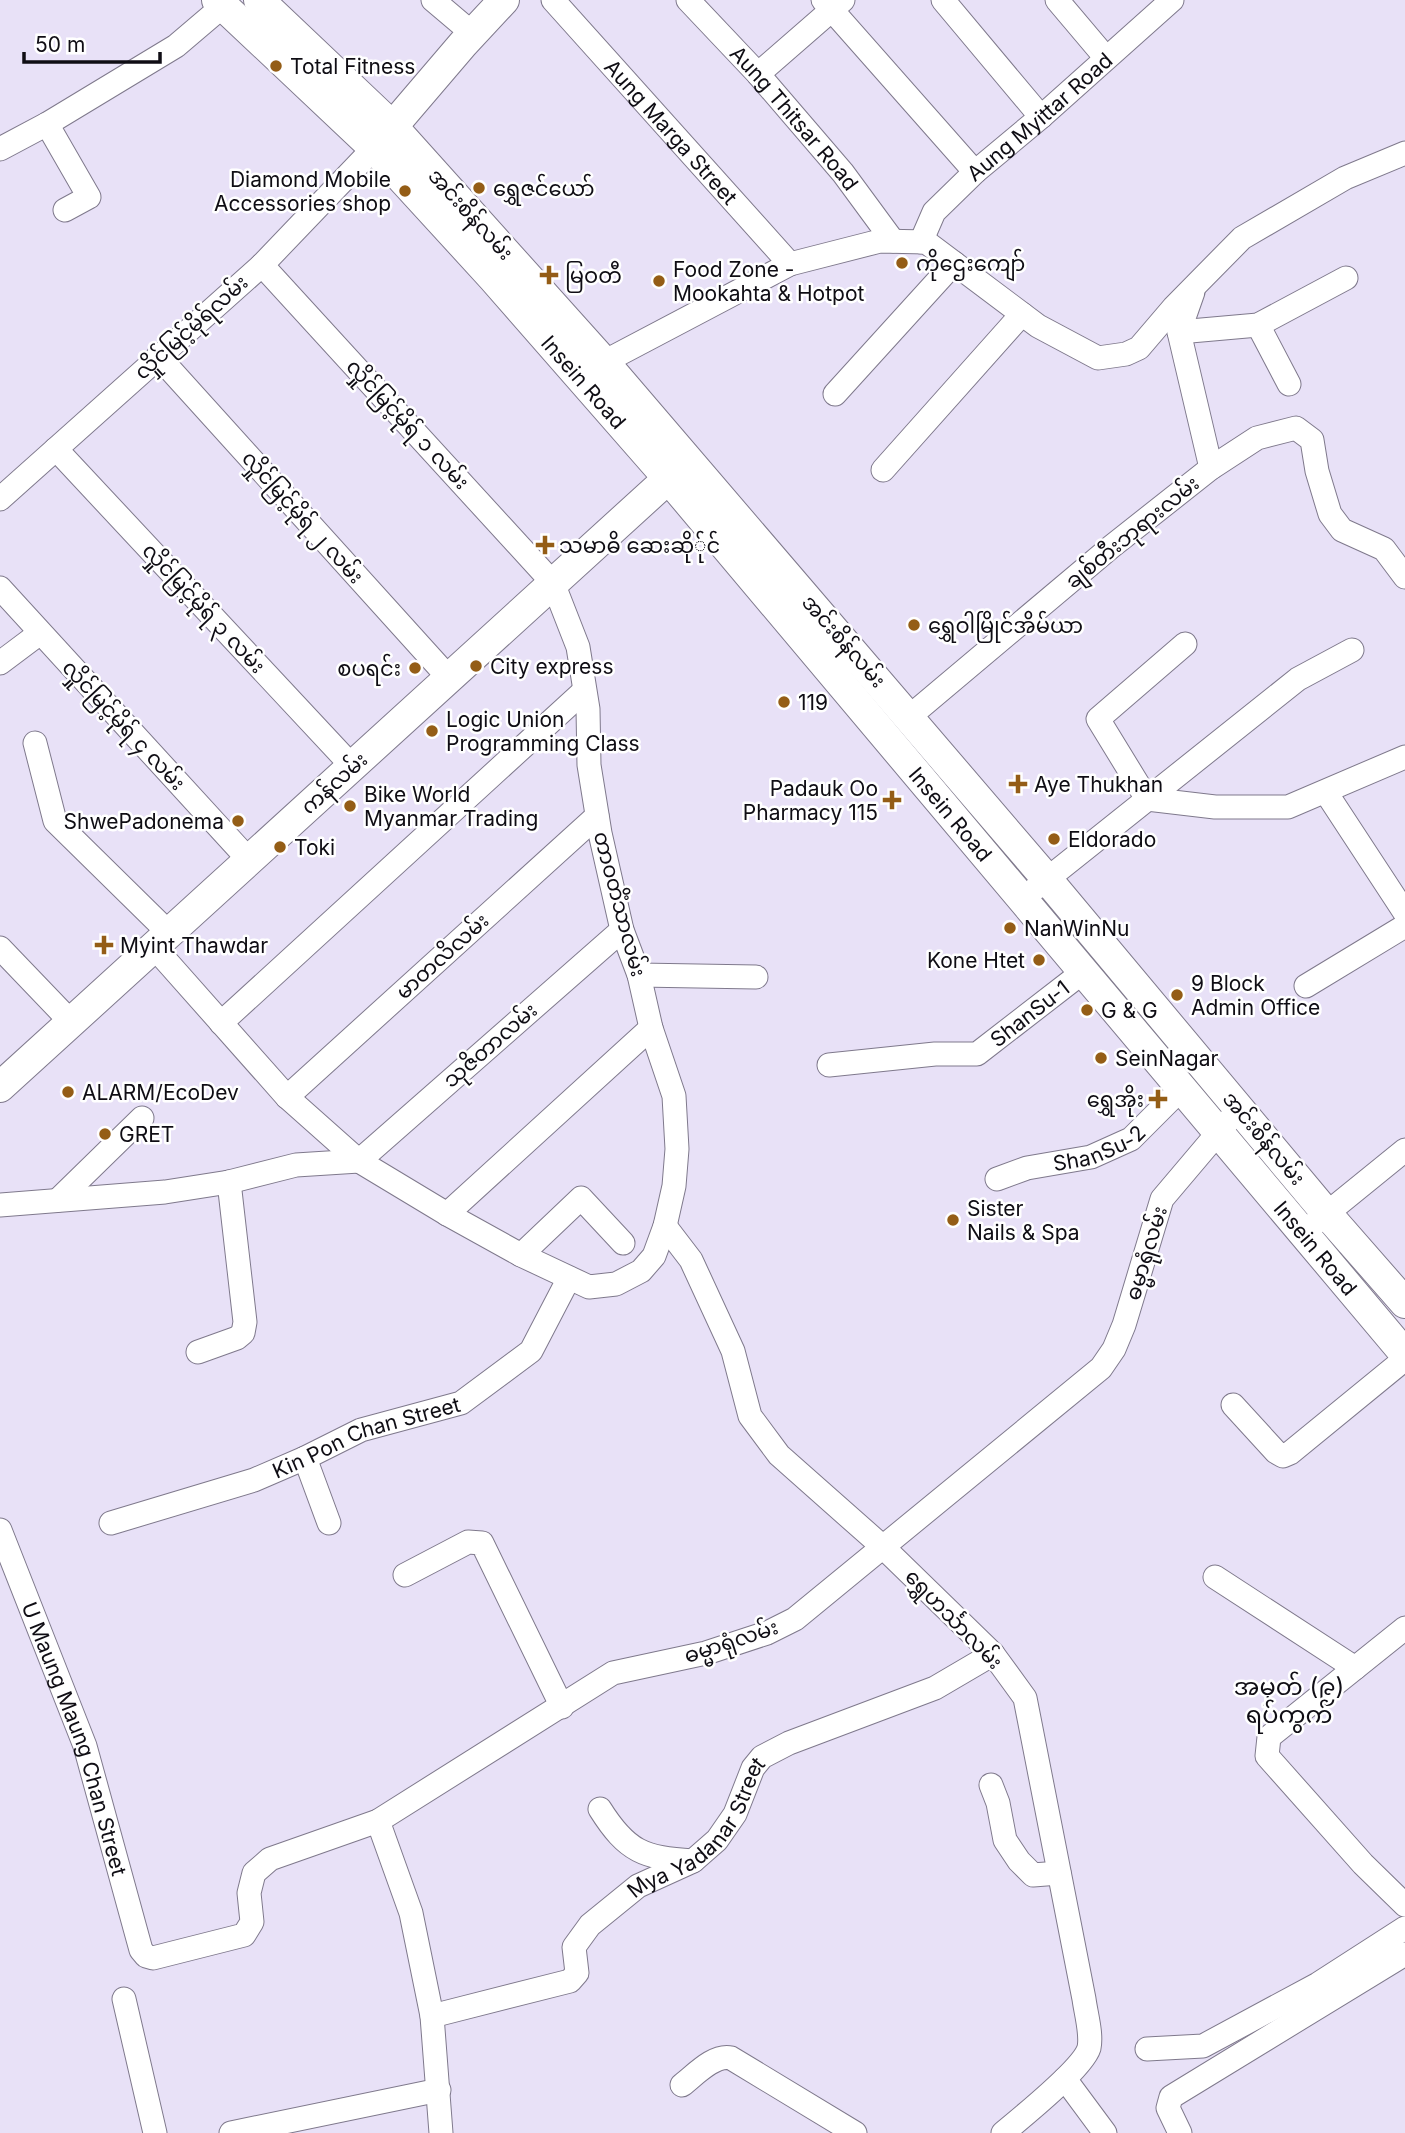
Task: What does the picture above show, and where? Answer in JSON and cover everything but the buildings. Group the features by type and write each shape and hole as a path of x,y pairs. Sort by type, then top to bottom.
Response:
{"main road":[{"name":"အင်းစိန်လမ်း","path":"259,0 593,371"},
{"path":"384,138 472,33 504,0"},
{"name":"အင်းစိန်လမ်း","path":"220,3 384,138 493,278"},
{"name":"Insein Road","path":"493,278 593,371 678,469 1023,899 1405,1354"},
{"name":"အင်းစိန်လမ်း","path":"678,469 909,717 1405,1303"},
{"name":"ကန်လမ်း","path":"0,1087 678,469"}],"street":[{"path":"433,0 472,33"},
{"name":"Aung Marga Street","path":"553,0 790,264"},
{"name":"Aung Thitsar Road","path":"688,0 758,74 843,173 893,241"},
{"path":"943,0 1041,117"},
{"path":"1057,0 1106,58"},
{"name":"Aung Myittar Road","path":"921,242 934,212 975,172 1172,0"},
{"path":"0,149 47,124 176,46 220,3"},
{"path":"758,74 833,3 975,172"},
{"path":"47,124 89,197 65,210"},
{"name":"လှိုင်မြင့်မိုရ်လမ်း","path":"0,499 262,265 384,138"},
{"path":"593,371 790,264 880,241 926,242 1038,326 1098,358 1126,355 1139,348 1195,285 1242,238 1345,177 1405,153"},
{"path":"835,394 954,263"},
{"name":"လှိုင်မြင့်မိုရ် ၁ လမ်း","path":"262,265 554,583"},
{"path":"1195,285 1179,332 1258,325 1346,278"},
{"path":"883,470 1022,314"},
{"path":"1258,325 1289,384"},
{"name":"ချစ်တီးဘုရားလမ်း","path":"909,717 1111,547 1211,468 1179,332"},
{"name":"လှိုင်မြင့်မိုရ် ၂ လမ်း","path":"158,356 449,678"},
{"path":"1211,468 1257,438 1296,428 1312,440 1317,471 1330,514 1342,530 1384,549 1405,577"},
{"name":"လှိုင်မြင့်မိုရ် ၃ လမ်း","path":"56,449 352,766"},
{"name":"တာဝတိံသာလမ်း","path":"554,583 578,647 588,709 589,765 597,816 622,930 639,975 651,1028 674,1096 677,1149 674,1186 665,1226 654,1256 641,1271 615,1284 589,1287 569,1278"},
{"name":"လှိုင်မြင့်မိုရ် ၄ လမ်း","path":"0,588 249,860"},
{"path":"0,663 40,633"},
{"path":"1147,799 1098,719 1185,644"},
{"path":"1023,899 1298,679 1352,650"},
{"path":"222,1023 584,691"},
{"path":"36,743 55,821 162,940 222,1023 287,1097 359,1161 447,1214 569,1278"},
{"path":"1147,799 1215,807 1288,807 1405,757"},
{"path":"1328,792 1405,912"},
{"name":"မာတလိလမ်း","path":"287,1097 597,816"},
{"path":"1306,986 1405,926"},
{"name":"သုဇိတာလမ်း","path":"359,1161 622,930"},
{"path":"0,948 67,1026"},
{"path":"0,971 67,1026"},
{"name":"ShanSu-1","path":"829,1065 935,1054 977,1054 1083,972"},
{"path":"639,975 756,977"},
{"path":"447,1214 651,1028"},
{"name":"ShanSu-2","path":"996,1179 1027,1168 1091,1157 1131,1139 1182,1088"},
{"name":"ဓမ္မာရုံလမ်း","path":"141,1950 146,1956 153,1958 244,1935 252,1922 249,1894 254,1873 270,1859 378,1821 562,1707 613,1672 706,1653 767,1633 795,1619 1101,1368 1114,1349 1124,1325 1162,1199 1218,1131 1240,1110"},
{"path":"58,1200 142,1118"},
{"path":"1303,1232 1405,1150"},
{"path":"0,1205 165,1192 229,1182 296,1165 359,1161"},
{"path":"198,1352 237,1338 243,1333 245,1322 229,1182"},
{"path":"522,1255 581,1198 623,1243"},
{"name":"ရွှေဟင်္သာလမ်း","path":"665,1226 691,1260 733,1351 750,1416 779,1455 884,1548 993,1654 1025,1698 1089,2037 1088,2050 1066,2079 1003,2133"},
{"name":"Kin Pon Chan Street","path":"111,1524 254,1480 361,1430 461,1403 531,1351 569,1278"},
{"path":"1233,1405 1276,1452 1283,1456 1405,1359"},
{"path":"305,1458 329,1523"},
{"name":"U Maung Maung Chan Street","path":"0,1530 85,1746 141,1950"},
{"path":"405,1574 468,1542 482,1543 562,1707"},
{"path":"1215,1577 1356,1668"},
{"path":"1405,1628 1269,1737 1267,1756 1363,1864 1405,1905"},
{"name":"Mya Yadanar Street","path":"432,2016 570,1981 577,1973 574,1947 590,1925 638,1886 693,1861 717,1840 735,1814 753,1768 762,1757 789,1743 935,1688 993,1654"},
{"path":"991,1785 998,1803 1004,1840 1019,1861 1033,1874 1059,1873"},
{"path":"600,1809 613,1829 631,1847 659,1859 693,1861"},
{"path":"378,1821 411,1913 432,2016 441,2133"},
{"path":"1147,2049 1203,2046 1318,1984 1405,1928"},
{"path":"1180,2133 1168,2108 1171,2097 1405,1954"},
{"path":"124,1999 155,2133"},
{"path":"682,2085 724,2056 855,2133"},
{"path":"1066,2079 1105,2133"},
{"path":"231,2133 439,2090"}],"place":[{"name":"Total Fitness","path":"276,66"},
{"name":"ရွှေဇင်ယော်","path":"479,188"},
{"name":"Diamond Mobile Accessories shop","path":"405,191"},
{"name":"ကိုဌေးကျော်","path":"902,263"},
{"name":"မြဝတီ","path":"549,275"},
{"name":"Food Zone - Mookahta & Hotpot","path":"659,281"},
{"name":"သမာဓိ ဆေးဆို်ုင်","path":"545,545"},
{"name":"ရွှေဝါမြိုင်အိမ်ယာ","path":"914,625"},
{"name":"City express","path":"476,666"},
{"name":"စပရင်း","path":"415,668"},
{"name":"119","path":"784,702"},
{"name":"Logic Union Programming Class","path":"432,731"},
{"name":"Aye Thukhan","path":"1018,784"},
{"name":"Padauk Oo Pharmacy 115","path":"892,800"},
{"name":"Bike World Myanmar Trading","path":"350,806"},
{"name":"ShwePadonema","path":"238,821"},
{"name":"Eldorado","path":"1054,839"},
{"name":"Toki","path":"280,847"},
{"name":"NanWinNu","path":"1010,928"},
{"name":"Myint Thawdar","path":"104,945"},
{"name":"Kone Htet","path":"1039,960"},
{"name":"9 Block Admin Office","path":"1177,995"},
{"name":"G & G","path":"1087,1010"},
{"name":"SeinNagar","path":"1101,1058"},
{"name":"ALARM/EcoDev","path":"68,1092"},
{"name":"ရွှေအိုး","path":"1158,1099"},
{"name":"GRET","path":"105,1134"},
{"name":"Sister Nails & Spa","path":"953,1220"}],"district":[{"name":"အမှတ် (၉) ရပ်ကွက်","path":"1289,1700"}]}
